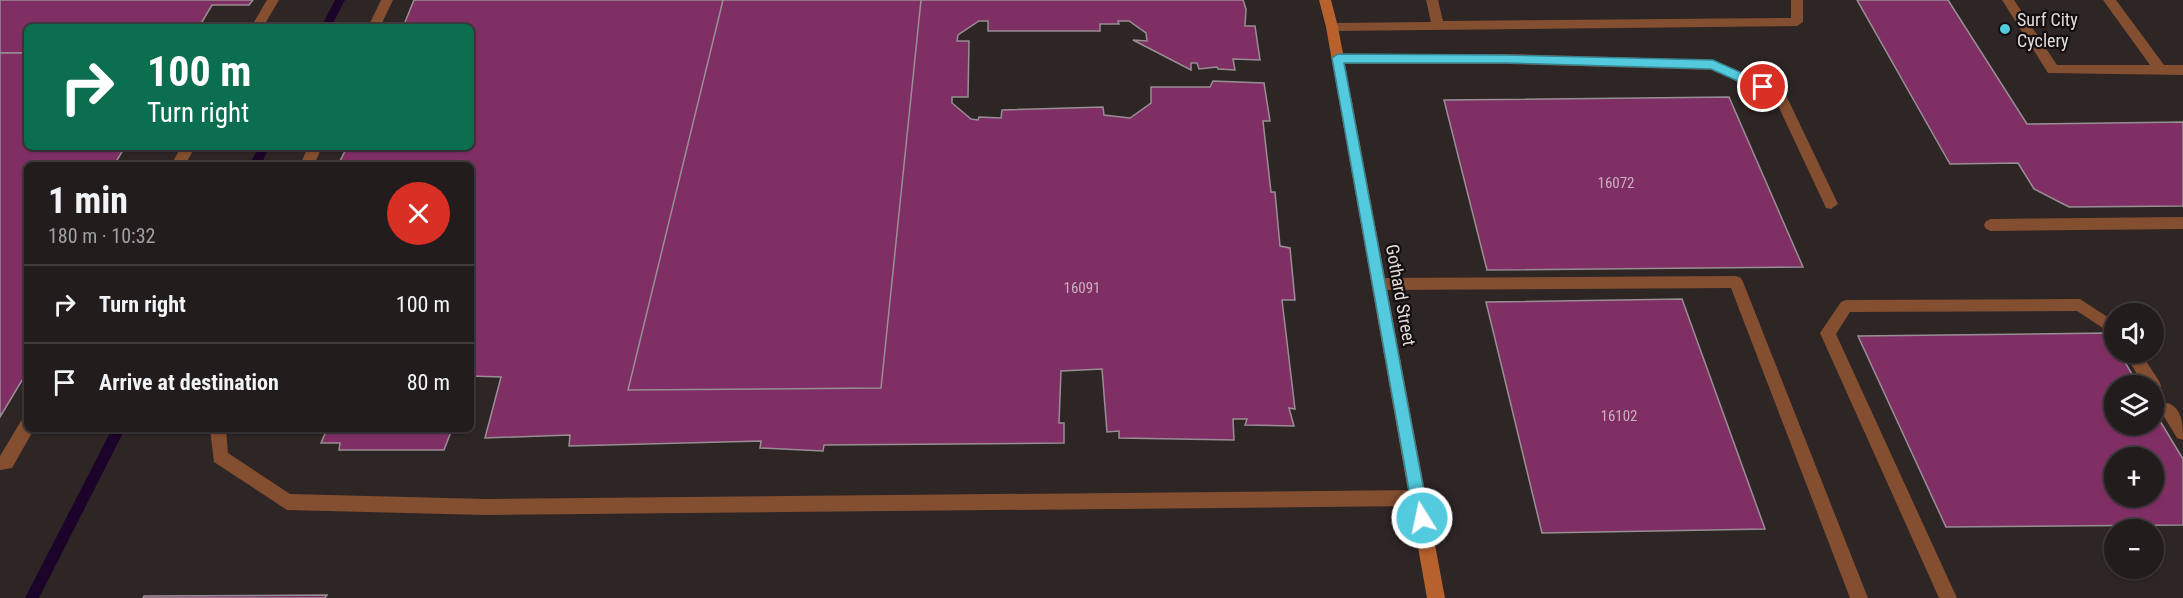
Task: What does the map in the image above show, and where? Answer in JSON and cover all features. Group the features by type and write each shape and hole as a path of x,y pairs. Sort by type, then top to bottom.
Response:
{"street":[{"name":"Gothard Street","path":"1325,0 1380,284 1436,598"}],"lane":[{"path":"259,24 273,0"},
{"path":"375,24 387,0"},
{"path":"1431,0 1438,27"},
{"path":"1332,27 1797,22 1797,0"},
{"path":"2008,0 2053,70 2183,70"},
{"path":"2109,0 2160,70"},
{"path":"1338,58 1713,64 1779,94 1831,204"},
{"path":"1992,225 2183,223"},
{"path":"1380,284 1736,282 1859,598"},
{"path":"1948,598 1828,333 1846,306 2080,305 2104,322"},
{"path":"2168,410 2183,433"},
{"path":"0,463 6,463 24,431"},
{"path":"218,432 220,457 287,502 486,507 1418,498"}],"building":[{"path":"0,0 253,0 249,5 212,5 201,24 24,24 24,53 0,53"},
{"path":"414,0 1243,0 1246,9 1245,26 1255,26 1260,60 1233,59 1235,70 1218,69 1217,67 1199,69 1197,63 1191,63 1191,70 1133,40 1147,41 1146,33 1129,21 1118,21 1119,24 1100,24 1100,31 988,31 988,21 979,21 958,35 957,41 969,41 968,97 952,97 952,103 971,119 978,120 979,117 1001,118 1002,110 1103,107 1104,115 1130,118 1151,103 1151,87 1210,87 1213,81 1264,83 1270,121 1263,121 1271,192 1275,192 1280,246 1290,248 1295,300 1282,300 1295,409 1289,408 1294,426 1245,425 1247,419 1233,419 1234,440 1119,438 1119,431 1107,432 1102,369 1061,371 1059,423 1064,423 1064,443 824,445 823,451 760,448 761,441 569,446 570,435 485,438 501,377 474,376 474,162 340,162 346,150 474,150 474,24 404,24"},
{"path":"723,0 921,0 881,388 628,390"},
{"path":"1857,0 1948,0 2027,124 2183,122 2183,206 2069,207 2034,189 2018,163 1950,164"},
{"path":"0,53 24,53 24,150 123,150 116,162 24,162 24,377 0,417"},
{"path":"1729,97 1803,267 1487,270 1444,100"},
{"path":"1682,299 1765,529 1542,533 1486,302"},
{"path":"2104,333 2104,363 2125,363 2133,375 2104,375 2104,435 2164,435 2164,428 2183,459 2183,525 2164,525 2164,519 2104,519 2104,526 1946,527 1858,336"},
{"path":"326,432 451,432 444,450 339,450 340,443 321,443"},
{"path":"327,595 325,598 143,598 144,596"}],"waterway":[{"path":"328,24 340,0"},
{"path":"256,162 262,150"},
{"path":"32,598 117,432"}],"place":[{"name":"Surf City Cyclery","path":"2005,29"}],"route":[{"path":"1422,518 1338,58 1713,64 1763,87"}]}
